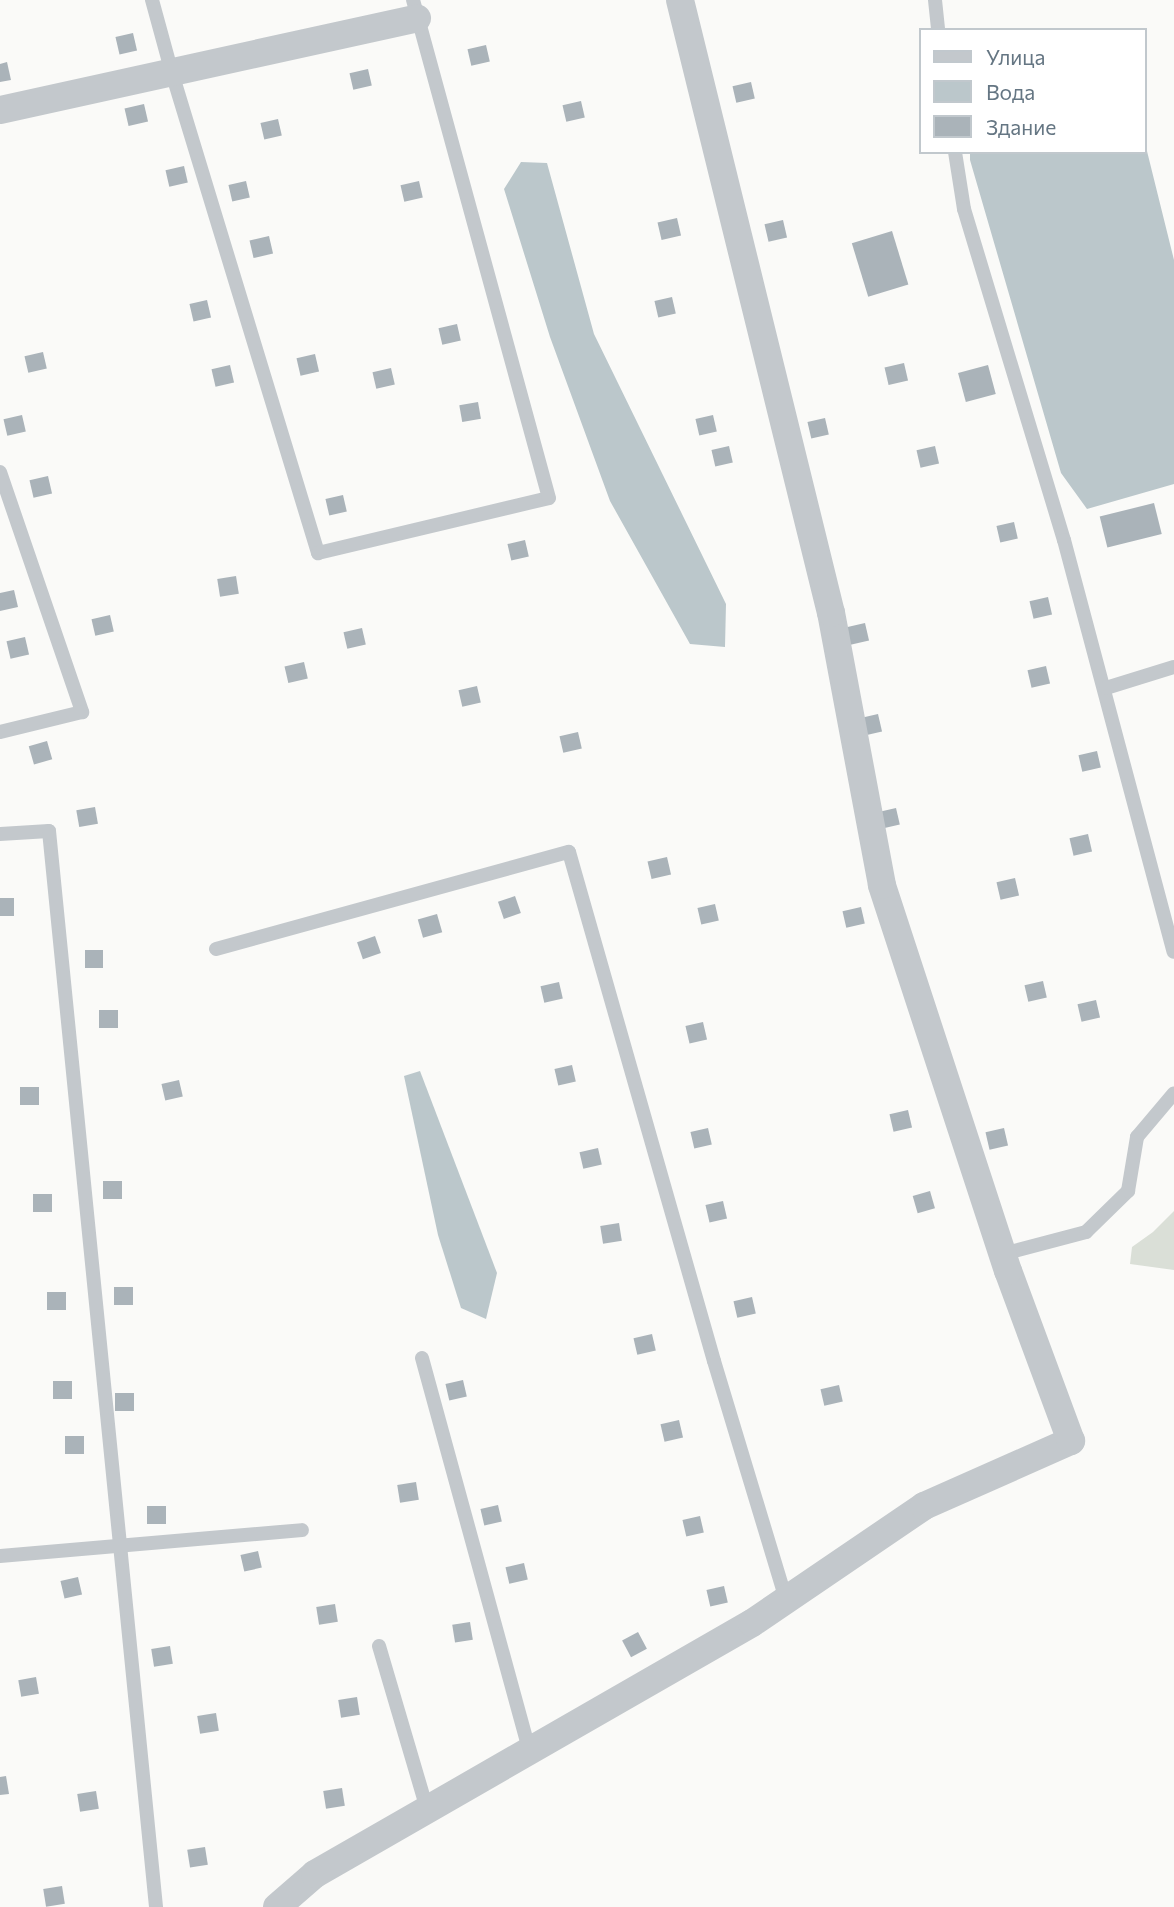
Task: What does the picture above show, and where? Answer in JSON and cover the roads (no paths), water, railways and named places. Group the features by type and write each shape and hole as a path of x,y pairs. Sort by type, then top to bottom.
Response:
{"street":[{"path":"276,1907 315,1874 752,1623 924,1506 1070,1441 1003,1254 882,885 831,613 680,0"},
{"path":"0,110 172,73 415,9"}],"lane":[{"path":"152,0 318,553 549,498 415,9"},
{"path":"935,0 938,28"},
{"path":"955,154 964,209 1106,688 1174,952"},
{"path":"0,471 82,712 0,732"},
{"path":"1106,688 1174,667"},
{"path":"0,834 50,831 156,1907"},
{"path":"216,948 569,852 714,1361 786,1599"},
{"path":"1003,1254 1086,1232 1128,1191 1137,1138 1174,1093"},
{"path":"422,1358 529,1751"},
{"path":"0,1556 302,1530"},
{"path":"379,1646 427,1809"}],"water":[{"path":"1146,147 1174,260 1174,484 1087,509 1061,473 970,154 1146,154"},
{"path":"521,162 547,163 594,334 726,604 725,647 690,644 610,501 550,337 504,189"},
{"path":"420,1071 497,1273 486,1319 461,1308 438,1235 404,1076"}]}
